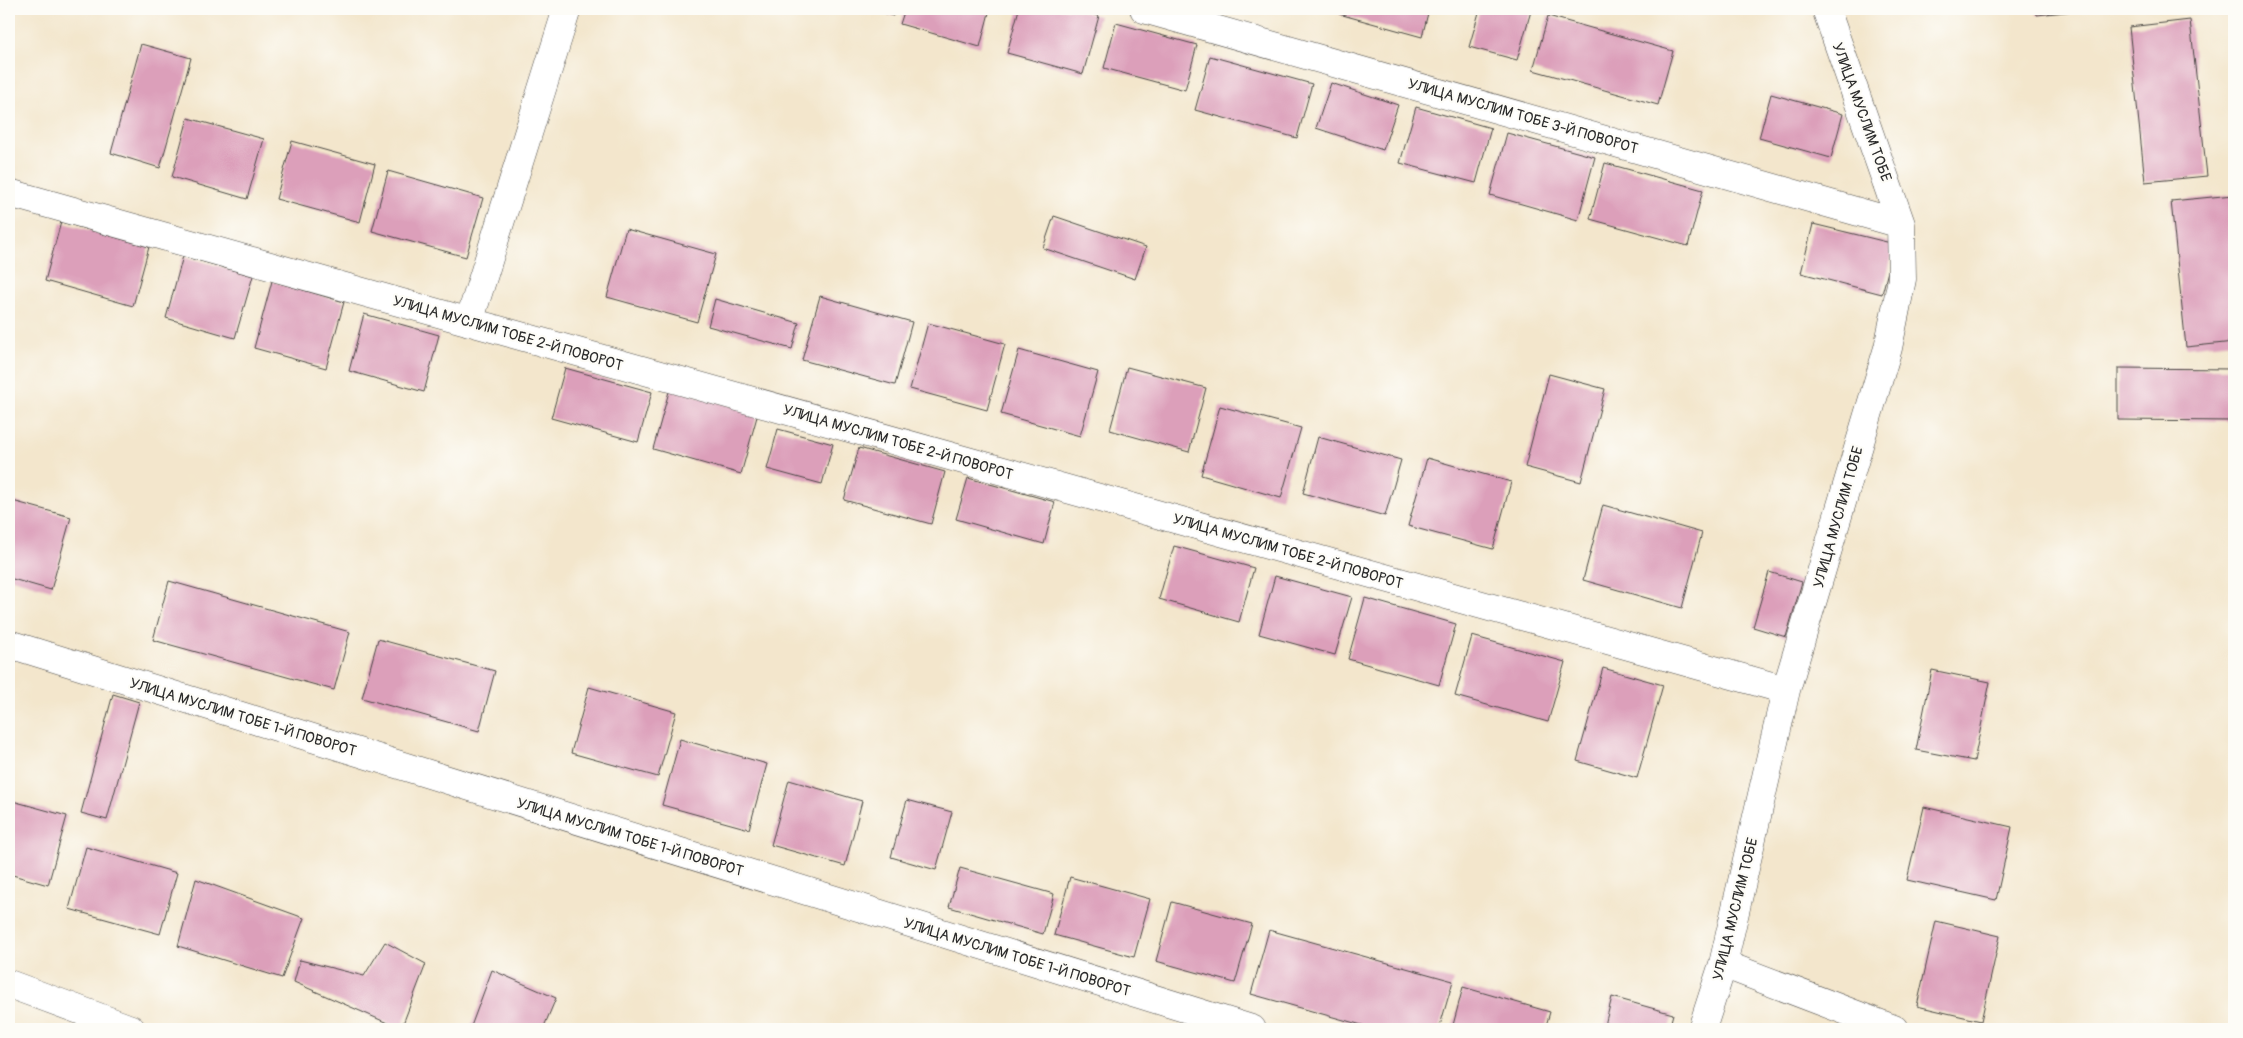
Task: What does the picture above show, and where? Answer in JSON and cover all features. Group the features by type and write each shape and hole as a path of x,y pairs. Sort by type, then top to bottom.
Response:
{"street":[{"path":"469,322 567,9"},
{"name":"УЛИЦА МУСЛИМ ТОБЕ 3-Й ПОВОРОТ","path":"1144,9 1901,224"},
{"name":"УЛИЦА МУСЛИМ ТОБЕ","path":"1702,1029 1723,964 1786,690 1888,348 1902,279 1901,224 1826,9"},
{"name":"УЛИЦА МУСЛИМ ТОБЕ 2-Й ПОВОРОТ","path":"9,193 1786,690"},
{"name":"УЛИЦА МУСЛИМ ТОБЕ 1-Й ПОВОРОТ","path":"9,644 1252,1029"},
{"path":"1723,964 1894,1029"},
{"path":"9,984 131,1029"}],"building":[{"path":"871,9 895,9 893,16"},
{"path":"905,9 990,9 980,47 900,24"},
{"path":"1019,9 1073,9 1099,16 1083,74 1007,53"},
{"path":"1341,9 1429,9 1422,37 1339,14"},
{"path":"1480,9 1523,9 1531,11 1517,60 1469,47"},
{"path":"2036,9 2084,9 2084,10 2037,15"},
{"path":"1548,16 1673,51 1658,105 1533,70"},
{"path":"2190,20 2207,176 2145,182 2129,27"},
{"path":"1116,23 1197,45 1185,90 1104,68"},
{"path":"141,44 191,58 160,168 111,153"},
{"path":"1210,56 1312,84 1297,138 1195,110"},
{"path":"1331,83 1398,105 1383,150 1316,128"},
{"path":"1771,94 1843,114 1831,158 1759,138"},
{"path":"1416,107 1491,128 1476,183 1400,163"},
{"path":"188,118 264,139 247,199 172,177"},
{"path":"1507,133 1595,157 1578,220 1490,195"},
{"path":"292,141 375,164 360,222 276,199"},
{"path":"1605,163 1703,190 1688,246 1590,219"},
{"path":"388,171 483,198 466,257 372,231"},
{"path":"2233,195 2234,342 2186,347 2171,201"},
{"path":"1054,216 1146,247 1135,279 1043,248"},
{"path":"61,222 149,247 133,306 45,281"},
{"path":"1813,224 1895,244 1882,294 1801,273"},
{"path":"626,229 716,254 697,322 607,297"},
{"path":"183,256 253,276 235,338 166,318"},
{"path":"272,281 344,302 326,368 254,348"},
{"path":"820,296 912,322 895,385 802,360"},
{"path":"715,299 799,323 792,349 708,326"},
{"path":"364,314 439,335 424,392 349,371"},
{"path":"928,323 1005,344 987,410 910,389"},
{"path":"1019,350 1098,372 1080,436 1001,414"},
{"path":"1127,367 1206,388 1189,452 1110,430"},
{"path":"565,368 652,392 638,442 551,418"},
{"path":"2118,368 2234,369 2234,421 2118,420"},
{"path":"1549,374 1605,389 1581,482 1525,467"},
{"path":"670,388 758,413 741,474 653,449"},
{"path":"1220,406 1301,428 1281,498 1201,475"},
{"path":"778,429 833,444 822,484 767,469"},
{"path":"1318,437 1401,460 1385,516 1303,493"},
{"path":"859,448 945,472 931,524 844,500"},
{"path":"1427,458 1511,482 1493,549 1408,526"},
{"path":"968,478 1055,502 1044,544 956,519"},
{"path":"9,500 71,517 51,590 9,578"},
{"path":"1603,505 1702,533 1682,608 1583,580"},
{"path":"1174,546 1254,568 1239,622 1159,599"},
{"path":"1769,572 1802,582 1786,637 1753,627"},
{"path":"1275,576 1352,597 1335,655 1259,634"},
{"path":"169,581 350,632 334,690 153,640"},
{"path":"1365,598 1456,624 1439,685 1348,659"},
{"path":"1472,636 1565,662 1548,722 1455,696"},
{"path":"378,639 495,671 479,731 362,698"},
{"path":"1603,668 1663,685 1637,778 1577,761"},
{"path":"1932,670 1990,682 1974,761 1916,750"},
{"path":"589,687 676,712 658,777 571,753"},
{"path":"113,694 139,702 107,820 81,813"},
{"path":"680,739 767,764 749,829 662,805"},
{"path":"789,780 862,801 845,866 771,845"},
{"path":"9,800 67,816 48,885 9,874"},
{"path":"907,800 952,812 936,870 891,857"},
{"path":"1924,807 2012,827 1996,900 1907,880"},
{"path":"86,847 177,873 160,934 69,909"},
{"path":"960,868 1054,894 1043,934 949,907"},
{"path":"1070,877 1150,899 1134,957 1054,935"},
{"path":"196,879 304,918 282,978 178,946"},
{"path":"1172,902 1252,924 1235,983 1156,961"},
{"path":"1936,921 2000,936 1981,1021 1917,1006"},
{"path":"1269,930 1453,981 1439,1029 1376,1029 1251,994"},
{"path":"385,942 426,964 401,1029 294,982 300,960 364,976"},
{"path":"492,970 556,998 543,1029 470,1029"},
{"path":"1463,987 1550,1012 1545,1029 1452,1029"},
{"path":"1612,997 1673,1014 1669,1029 1604,1029"}]}
